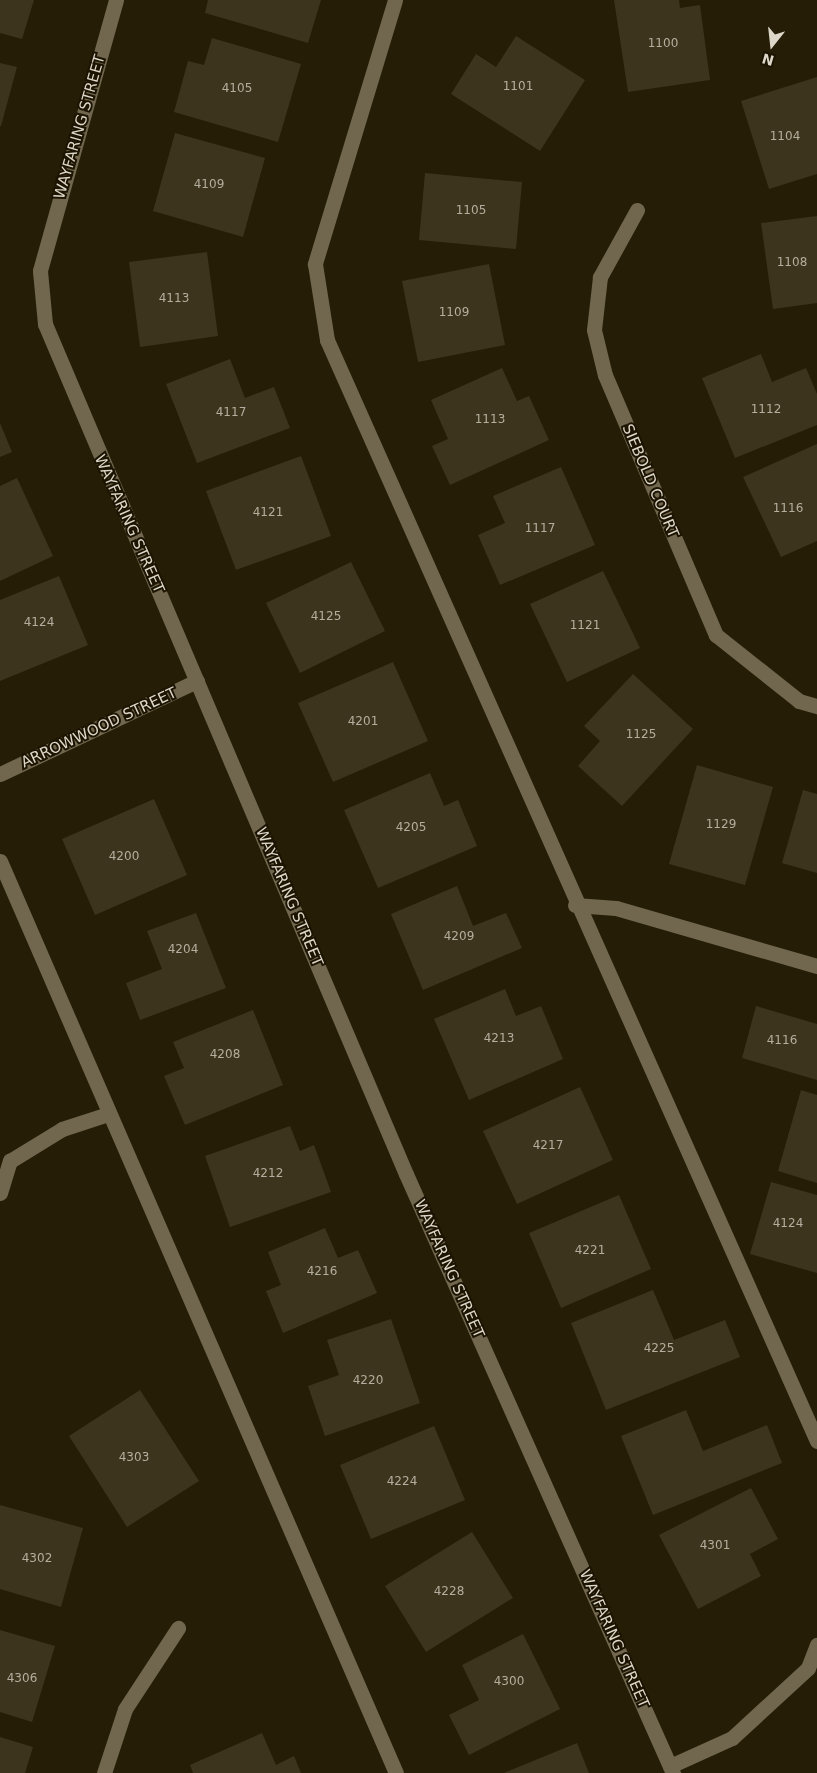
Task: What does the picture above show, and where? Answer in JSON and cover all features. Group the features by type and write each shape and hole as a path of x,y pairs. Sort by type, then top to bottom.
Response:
{"street":[{"name":"WAYFARING STREET","path":"116,0 40,271 45,324 406,1174 672,1770"},
{"path":"395,0 316,264 327,340 575,905 817,1441"},
{"name":"SIEBOLD COURT","path":"637,210 600,277 594,330 605,375 716,635 799,701 817,706"},
{"name":"ARROWWOOD STREET","path":"0,774 197,682"},
{"path":"0,861 108,1114 396,1773"},
{"path":"575,905 616,908 817,966"},
{"path":"0,1194 10,1162 62,1129 108,1114"},
{"path":"104,1773 125,1709 178,1628"},
{"path":"672,1770 732,1738 808,1668 817,1645"}],"building":[{"path":"0,0 34,0 22,39 0,33"},
{"path":"208,0 321,0 308,43 205,13"},
{"path":"614,0 679,0 680,8 700,5 710,80 628,92"},
{"path":"516,36 585,80 540,151 451,94 476,54 496,67"},
{"path":"212,38 301,64 278,142 174,112 188,61 204,65"},
{"path":"0,63 17,67 1,126 0,126"},
{"path":"817,77 817,174 769,189 741,101"},
{"path":"175,133 265,158 243,237 153,211"},
{"path":"425,173 522,182 516,249 419,240"},
{"path":"817,216 817,303 773,309 761,223"},
{"path":"207,252 218,336 140,347 129,262"},
{"path":"489,264 505,345 418,362 402,281"},
{"path":"761,354 772,382 806,368 817,394 817,425 735,458 702,378"},
{"path":"230,359 245,398 274,387 290,428 197,463 166,384"},
{"path":"502,368 517,401 529,396 549,440 450,485 432,446 448,439 431,400"},
{"path":"0,423 12,452 0,457"},
{"path":"817,444 817,541 781,557 743,477"},
{"path":"301,456 331,536 236,570 206,491"},
{"path":"561,467 595,545 500,585 478,535 505,523 493,496"},
{"path":"17,478 53,556 0,581 0,486"},
{"path":"351,562 385,631 300,673 266,603"},
{"path":"603,571 640,648 567,682 530,604"},
{"path":"59,576 88,645 0,681 0,600"},
{"path":"393,662 428,741 333,782 298,703"},
{"path":"633,674 693,729 622,806 578,766 600,741 584,726"},
{"path":"697,765 773,787 745,885 669,864"},
{"path":"430,773 444,806 458,800 477,846 378,888 344,810"},
{"path":"803,790 817,794 817,873 782,863"},
{"path":"154,799 187,875 95,915 62,839"},
{"path":"457,886 473,926 506,913 522,948 423,990 391,914"},
{"path":"196,913 226,988 140,1020 126,983 162,969 147,931"},
{"path":"505,989 516,1016 541,1006 563,1059 469,1100 434,1019"},
{"path":"756,1006 817,1024 817,1080 742,1058"},
{"path":"253,1010 283,1085 185,1125 164,1076 184,1068 173,1042"},
{"path":"580,1087 613,1160 517,1204 483,1131"},
{"path":"801,1090 817,1095 817,1183 778,1171"},
{"path":"290,1126 300,1151 314,1145 331,1192 230,1227 205,1156"},
{"path":"771,1182 817,1195 817,1273 750,1254"},
{"path":"619,1195 651,1269 561,1308 529,1233"},
{"path":"325,1228 338,1258 358,1250 377,1293 283,1333 266,1291 281,1285 268,1252"},
{"path":"653,1290 674,1340 725,1320 740,1357 606,1410 571,1323"},
{"path":"391,1319 420,1403 325,1436 308,1386 339,1375 327,1340"},
{"path":"140,1390 199,1481 127,1527 69,1436"},
{"path":"686,1410 703,1451 767,1425 782,1463 653,1515 621,1436"},
{"path":"434,1426 465,1500 371,1539 340,1465"},
{"path":"751,1488 778,1539 750,1554 761,1576 698,1609 659,1535"},
{"path":"0,1505 83,1528 61,1607 0,1589"},
{"path":"472,1532 513,1598 426,1652 385,1586"},
{"path":"0,1630 55,1646 32,1722 0,1712"},
{"path":"523,1634 560,1709 469,1755 449,1715 479,1700 462,1665"},
{"path":"262,1733 276,1765 294,1756 301,1773 193,1773 190,1765"},
{"path":"0,1737 33,1747 25,1773 0,1773"},
{"path":"577,1743 589,1773 504,1773"}]}
